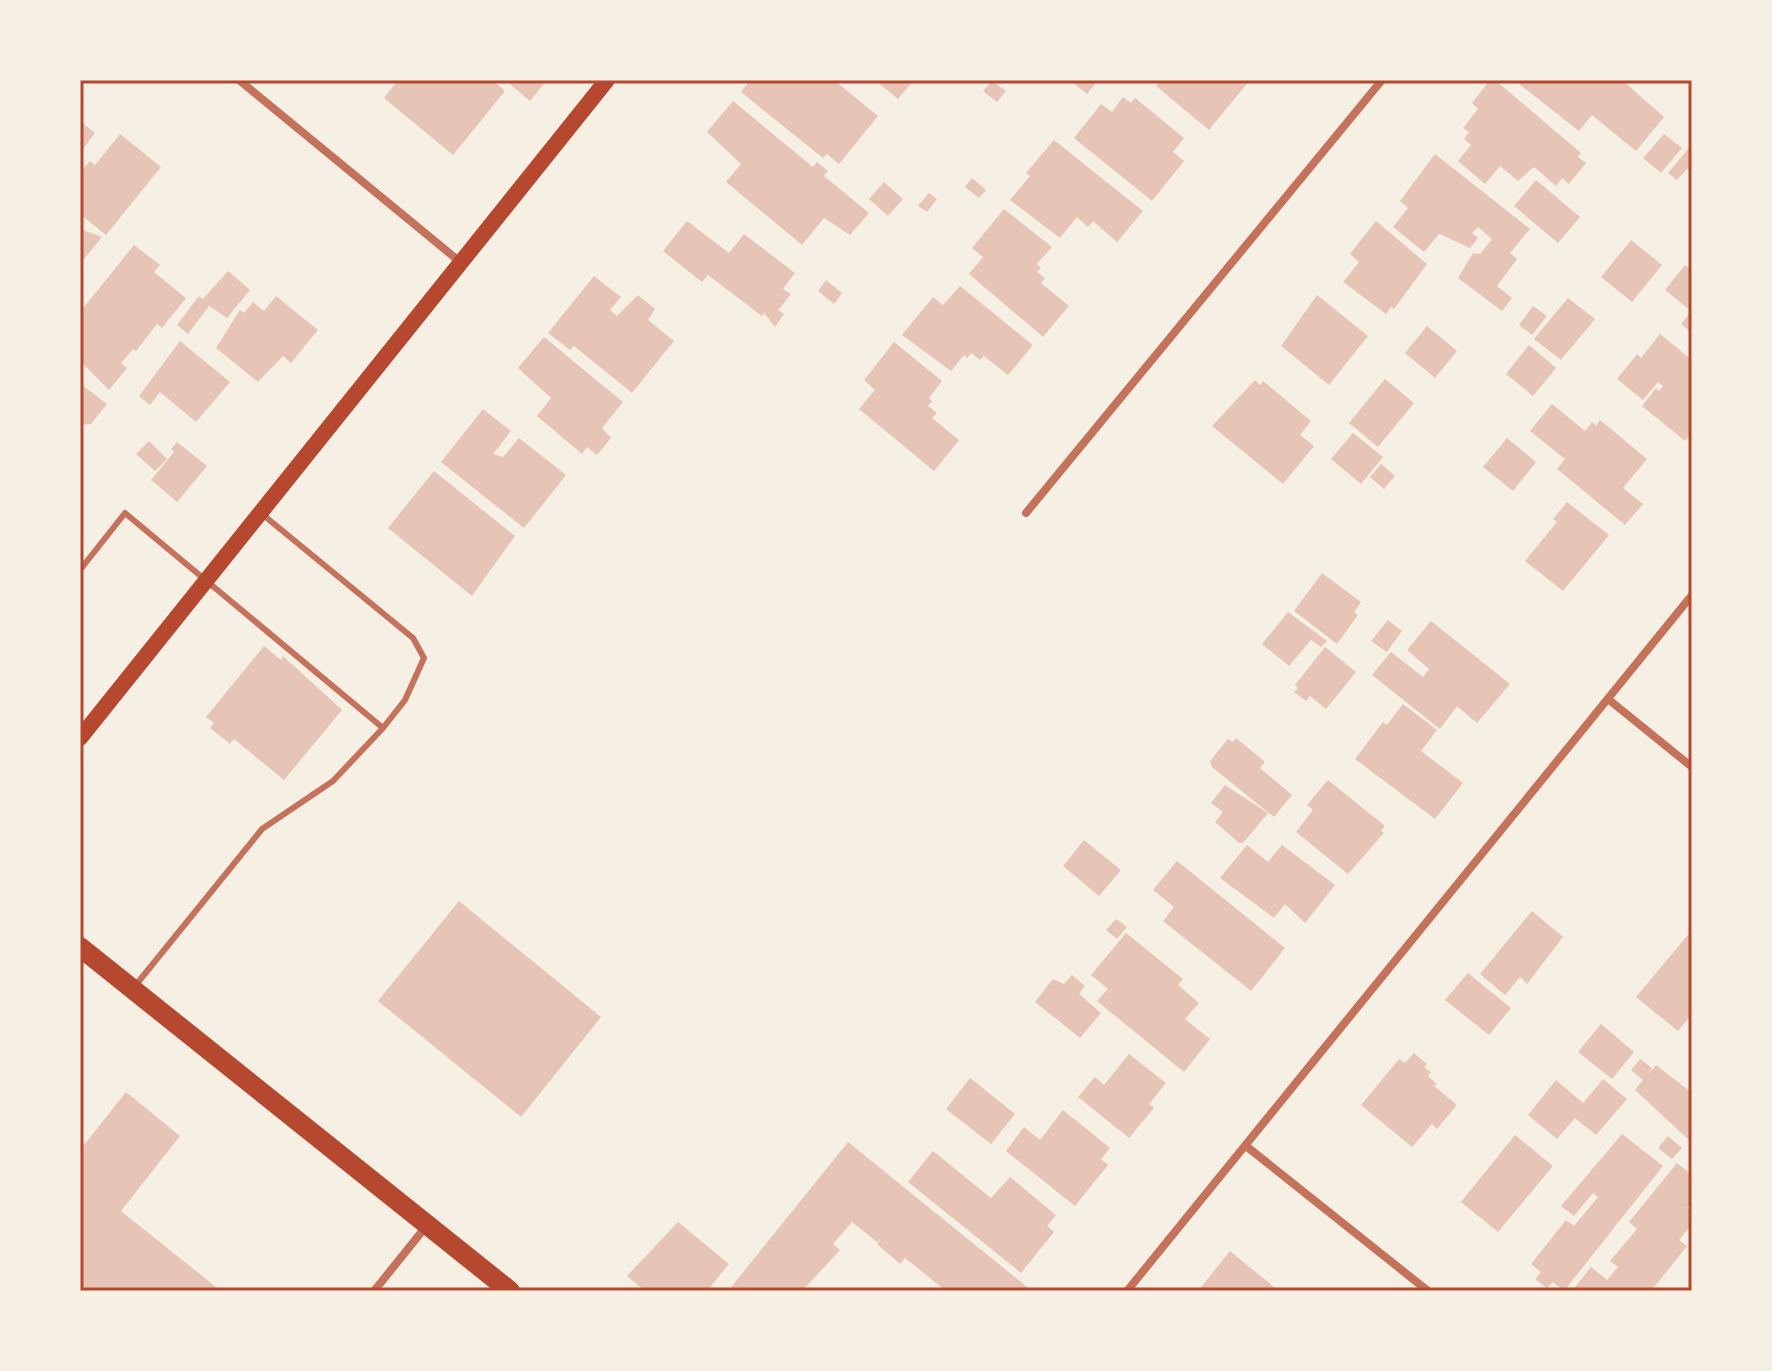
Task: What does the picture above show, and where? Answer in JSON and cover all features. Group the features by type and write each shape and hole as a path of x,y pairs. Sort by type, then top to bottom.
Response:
{"main road":[{"path":"80,738 607,80"},
{"path":"80,947 510,1291"}],"street":[{"path":"239,80 459,261"},
{"path":"1026,513 1382,80"},
{"path":"1127,1291 1692,595"},
{"path":"1608,699 1692,767"},
{"path":"1246,1146 1428,1291"},
{"path":"374,1291 428,1224"}],"lane":[{"path":"132,989 262,829 333,781 383,728 405,700 424,658 413,638 260,512"},
{"path":"80,570 125,513 207,578 383,728"}],"building":[{"path":"398,80 492,80 505,91 453,155 384,98"},
{"path":"505,80 547,80 530,101"},
{"path":"750,80 834,80 878,116 839,164 827,154 823,158 741,92"},
{"path":"875,80 914,80 898,99"},
{"path":"1070,80 1098,80 1087,94"},
{"path":"1161,80 1250,80 1209,130 1156,86"},
{"path":"1490,80 1495,80 1581,153 1578,157 1586,163 1569,184 1562,178 1556,186 1534,167 1518,181 1500,166 1485,184 1458,161 1471,145 1464,139 1469,132 1463,128 1478,109 1472,103"},
{"path":"1514,80 1622,80 1664,117 1636,151 1592,115 1579,131"},
{"path":"992,81 1006,91 997,102 983,91"},
{"path":"1123,97 1131,103 1135,98 1184,138 1173,152 1184,161 1152,201 1074,138 1101,104 1112,112"},
{"path":"733,101 813,167 817,162 828,171 824,176 869,213 850,235 824,218 802,245 726,182 741,164 707,132"},
{"path":"80,121 95,133 80,153"},
{"path":"120,134 161,167 106,235 80,214 80,172 90,161 95,165"},
{"path":"1664,134 1682,148 1661,173 1643,158"},
{"path":"1054,140 1143,211 1117,242 1093,221 1088,227 1077,217 1060,238 1010,200 1030,176 1026,173"},
{"path":"1692,144 1692,173 1687,169 1677,180 1668,173"},
{"path":"1435,154 1530,229 1510,253 1517,259 1497,286 1512,298 1502,311 1458,278 1473,253 1480,254 1492,239 1478,227 1472,233 1478,238 1470,248 1439,234 1424,252 1393,227 1408,208 1400,201"},
{"path":"972,178 986,190 979,198 965,187"},
{"path":"1536,180 1580,217 1558,243 1514,206"},
{"path":"884,182 903,199 888,216 869,199"},
{"path":"929,193 937,199 927,212 918,206"},
{"path":"1004,209 1052,247 1037,264 1041,268 1037,272 1045,278 1041,283 1069,306 1043,337 969,274 983,257 972,248"},
{"path":"687,221 729,253 744,234 795,273 783,289 791,294 778,310 784,314 775,327 764,313 762,316 708,275 702,282 663,251"},
{"path":"1376,221 1427,264 1394,309 1391,307 1386,314 1343,282 1359,262 1350,254"},
{"path":"80,229 102,237 80,264"},
{"path":"1631,240 1662,265 1632,302 1601,277"},
{"path":"134,245 160,265 154,272 186,298 162,328 157,324 136,351 133,349 121,363 127,368 109,390 80,361 80,312"},
{"path":"1685,265 1690,269 1692,266 1692,333 1681,324 1691,311 1665,290"},
{"path":"228,271 250,290 227,318 209,306 188,334 177,325 199,296 203,299"},
{"path":"594,276 621,297 610,310 617,316 638,295 655,309 648,320 674,341 632,393 574,346 570,350 548,333"},
{"path":"826,280 842,293 834,304 818,291"},
{"path":"960,286 1033,345 1008,375 984,356 980,360 971,353 967,358 964,355 951,371 902,335 933,297 943,305"},
{"path":"1317,295 1368,336 1329,385 1281,346"},
{"path":"276,296 318,330 291,363 283,356 258,382 216,348 240,310 244,313 253,302 264,311"},
{"path":"1568,298 1595,319 1561,360 1534,339"},
{"path":"1533,306 1547,316 1532,335 1519,325"},
{"path":"1427,326 1457,351 1435,378 1405,353"},
{"path":"1660,334 1692,360 1692,432 1685,441 1642,406 1656,388 1659,391 1663,386 1658,382 1643,400 1617,379 1637,354 1641,358"},
{"path":"544,337 623,402 602,428 611,438 597,455 587,447 582,454 537,416 551,398 518,368"},
{"path":"180,341 230,382 196,422 160,392 150,405 139,396"},
{"path":"894,342 942,381 929,398 932,401 928,406 937,413 932,418 959,440 934,471 859,409 875,390 864,380"},
{"path":"1529,345 1556,368 1533,396 1506,374"},
{"path":"1385,379 1414,403 1378,447 1349,423"},
{"path":"1255,380 1260,385 1263,381 1311,421 1300,435 1314,446 1283,484 1212,426"},
{"path":"82,385 107,404 91,424 81,425"},
{"path":"1552,404 1585,431 1592,422 1596,426 1600,420 1647,459 1623,488 1643,504 1625,525 1557,469 1565,459 1530,431"},
{"path":"483,409 511,431 493,454 503,457 519,438 566,475 524,528 441,462"},
{"path":"1353,433 1383,457 1361,484 1331,459"},
{"path":"1507,438 1536,462 1513,491 1483,467"},
{"path":"149,441 167,459 155,471 136,454"},
{"path":"177,442 207,466 177,502 151,480 174,452 171,449"},
{"path":"1381,464 1395,476 1384,489 1370,477"},
{"path":"434,471 515,536 472,596 388,528"},
{"path":"1567,502 1609,535 1563,591 1525,561 1557,522 1553,519"},
{"path":"1322,573 1361,602 1354,612 1358,615 1337,644 1294,611"},
{"path":"1288,612 1327,641 1321,647 1311,640 1289,666 1262,644"},
{"path":"1388,620 1402,631 1387,652 1371,641"},
{"path":"1431,621 1510,684 1477,723 1457,706 1440,729 1372,675 1391,652 1423,677 1429,669 1407,650"},
{"path":"264,646 281,660 283,656 342,710 284,780 234,739 230,744 210,728 214,723 206,717"},
{"path":"1325,647 1356,672 1326,709 1310,696 1306,701 1294,692 1298,688 1295,685"},
{"path":"1403,704 1437,730 1421,751 1463,783 1435,819 1355,759 1383,722 1387,725"},
{"path":"1236,738 1265,762 1260,768 1292,795 1274,817 1212,767 1210,761 1228,739 1233,742"},
{"path":"1328,780 1385,826 1381,831 1384,833 1348,874 1296,832 1313,810 1307,805"},
{"path":"1225,785 1268,813 1243,843 1215,822 1223,812 1211,803"},
{"path":"1084,840 1121,870 1099,896 1063,866"},
{"path":"1247,845 1268,862 1282,845 1335,885 1305,923 1285,904 1274,918 1220,878"},
{"path":"1177,861 1285,948 1251,991 1163,921 1174,907 1153,890"},
{"path":"459,901 601,1017 521,1117 378,1001"},
{"path":"1532,911 1563,937 1527,984 1520,977 1505,995 1480,974"},
{"path":"1116,919 1127,927 1117,939 1106,930"},
{"path":"1692,930 1692,1014 1678,1031 1636,997"},
{"path":"1126,933 1183,979 1178,985 1199,1003 1185,1019 1210,1039 1184,1072 1097,1001 1108,989 1091,975"},
{"path":"1468,973 1511,1008 1489,1035 1445,1000"},
{"path":"1072,975 1085,986 1079,994 1101,1013 1080,1038 1035,1002 1053,979 1064,984"},
{"path":"1601,1024 1634,1052 1612,1079 1578,1052"},
{"path":"1414,1053 1427,1064 1424,1067 1431,1072 1428,1076 1437,1084 1434,1086 1457,1105 1437,1129 1432,1124 1412,1147 1361,1105 1399,1059 1405,1063"},
{"path":"1129,1054 1166,1083 1149,1104 1154,1108 1129,1138 1078,1097 1095,1077 1104,1085"},
{"path":"1640,1059 1652,1068 1647,1075 1656,1065 1692,1093 1692,1137 1689,1140 1635,1090 1643,1080 1631,1070"},
{"path":"970,1078 1015,1114 991,1144 946,1109"},
{"path":"1603,1079 1627,1099 1596,1135 1575,1118 1557,1139 1528,1115 1556,1080 1583,1103"},
{"path":"126,1092 180,1136 121,1211 221,1291 80,1291 80,1150"},
{"path":"1063,1110 1110,1148 1101,1159 1108,1165 1075,1206 1006,1151 1024,1127 1040,1140"},
{"path":"1622,1134 1663,1166 1564,1291 1553,1282 1547,1288 1535,1279 1541,1272 1531,1264 1566,1220 1574,1226 1598,1197 1593,1193 1574,1216 1561,1206"},
{"path":"1515,1135 1553,1166 1498,1232 1461,1202"},
{"path":"1668,1136 1682,1148 1672,1159 1658,1148"},
{"path":"848,1142 1032,1291 946,1291 905,1258 900,1264 877,1244 881,1238 877,1242 852,1222 833,1244 840,1250 802,1291 798,1287 795,1291 728,1291"},
{"path":"933,1151 991,1198 1010,1177 1056,1215 1047,1226 1054,1232 1021,1273 908,1182"},
{"path":"1677,1163 1692,1175 1692,1201 1687,1208 1692,1212 1692,1224 1679,1240 1687,1246 1651,1291 1572,1291 1591,1267 1607,1280 1618,1267 1610,1261 1637,1229 1629,1222"},
{"path":"678,1222 729,1264 707,1291 645,1291 627,1276"},
{"path":"1230,1251 1279,1291 1198,1291"}]}
